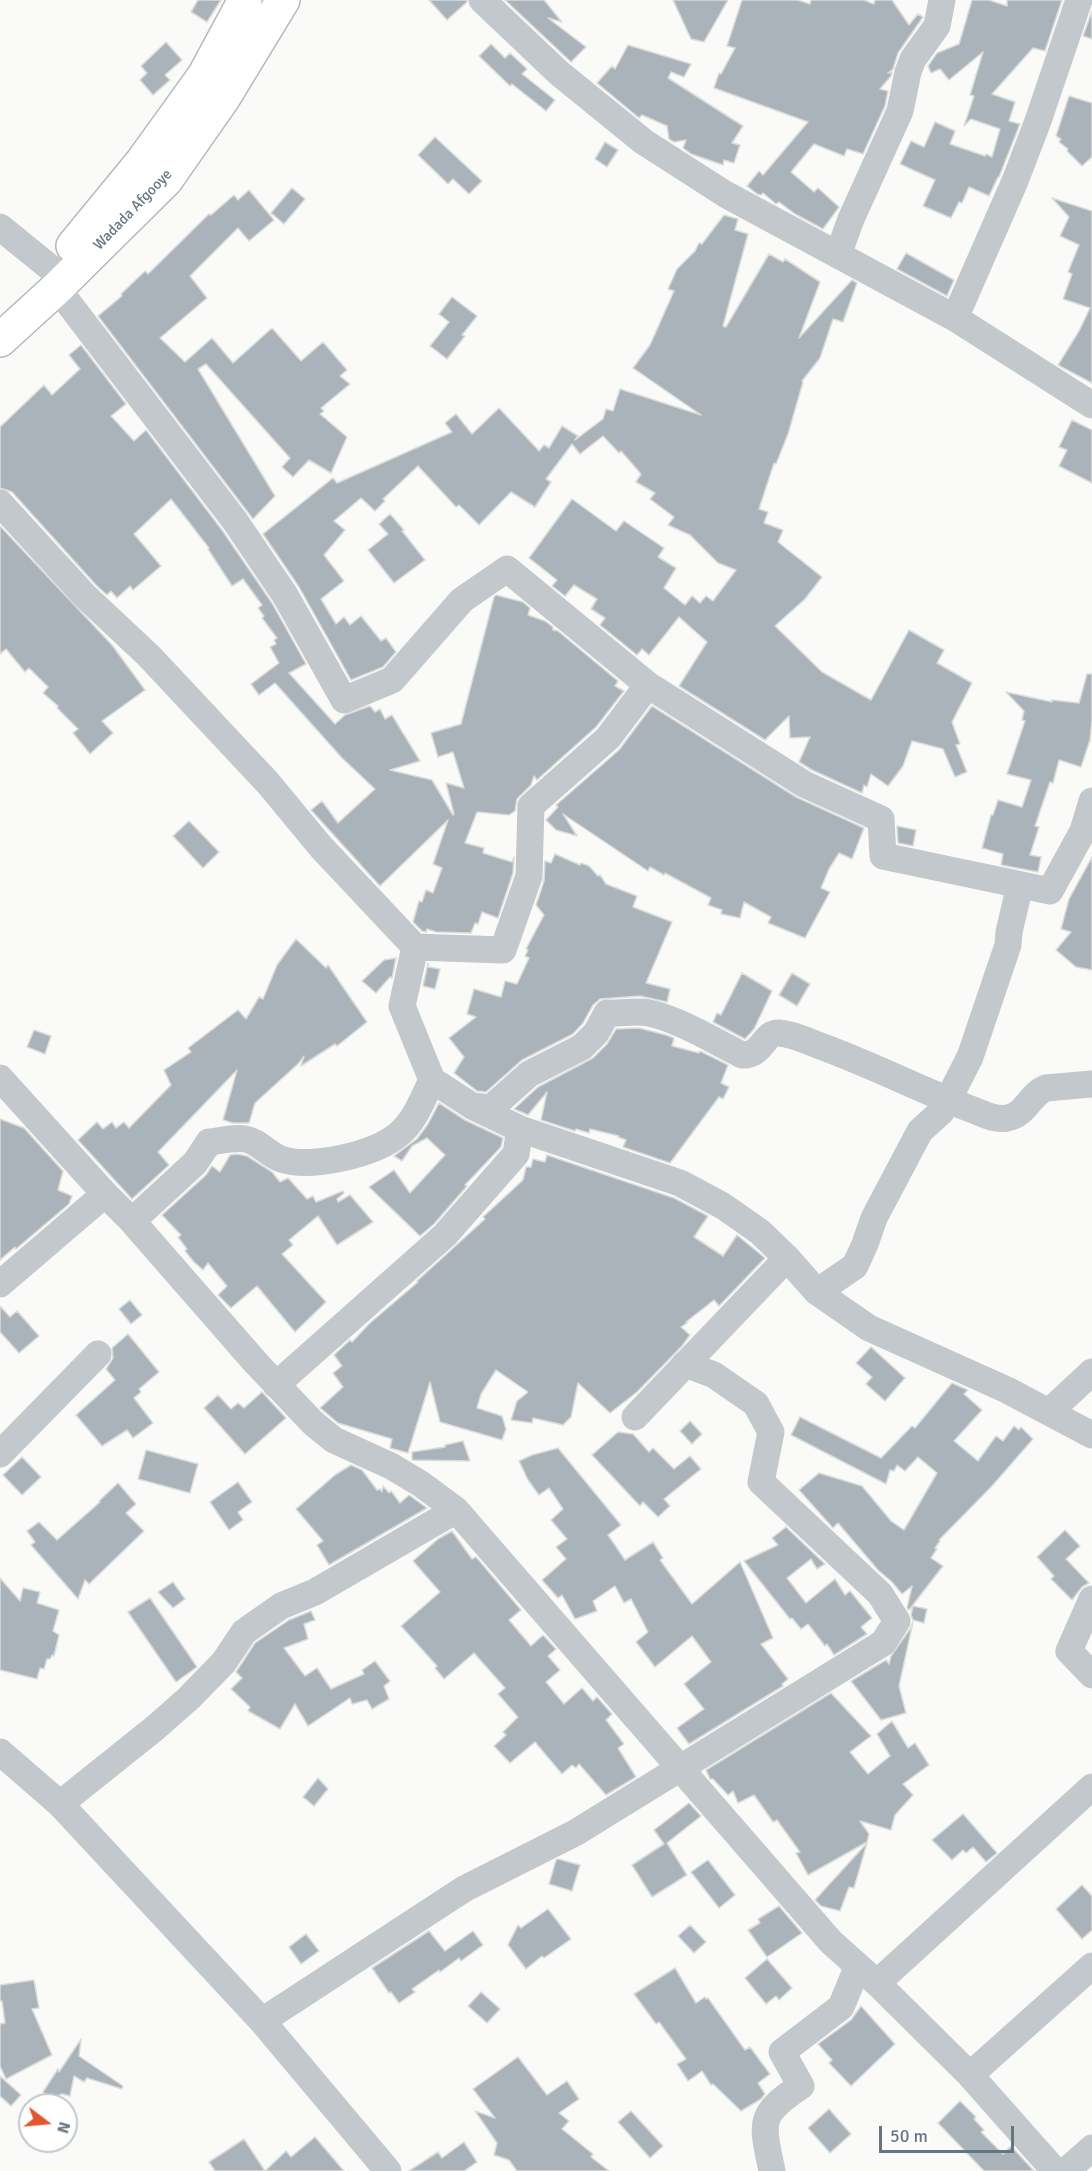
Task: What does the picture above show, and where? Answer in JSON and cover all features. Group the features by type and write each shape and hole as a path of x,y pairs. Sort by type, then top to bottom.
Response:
{"highway":[{"name":"Wadada Afgooye","path":"0,340 55,279 204,76 245,0"},
{"name":"Wadada Afgooye","path":"0,315 55,279 166,180 224,97 283,0"}],"street":[{"path":"482,0 559,73 644,142 725,194 955,318 1092,405"},
{"path":"838,255 851,219 900,111 913,59 937,26 942,0"},
{"path":"955,318 1034,131 1079,0"},
{"path":"0,227 55,279 235,521 285,595 344,700 392,680 462,600 507,569 648,686 804,783 882,819 883,856 1050,891 1083,831 1092,801"},
{"path":"0,503 85,596 150,656 268,783 321,847 415,946 503,950 529,876 531,806 608,738 648,686"},
{"path":"817,1292 855,1266 874,1218 921,1131 941,1112 970,1057 1008,945 1020,885"},
{"path":"415,946 402,1006 432,1080 472,1106 520,1129 680,1183 723,1206 760,1232 817,1292 869,1328 1007,1390 1092,1436"},
{"path":"472,1106 491,1108 529,1074 582,1047 596,1033 607,1013 632,1012 647,1012 665,1018 742,1055 756,1052 769,1036 776,1032 789,1035 860,1061 948,1100 998,1119 1009,1118 1022,1112 1041,1090 1046,1088 1092,1084"},
{"path":"0,1078 313,1423 334,1440 391,1466 422,1484 456,1510 831,1942 877,1983 970,2075 1055,2171"},
{"path":"132,1221 195,1163 209,1142 246,1139 281,1159 314,1164 330,1162 378,1146 399,1134 416,1113 432,1080"},
{"path":"276,1384 445,1235 516,1154 520,1129"},
{"path":"0,1284 105,1194"},
{"path":"635,1417 787,1258"},
{"path":"0,1454 98,1354"},
{"path":"262,2021 464,1889 575,1833 883,1643 897,1621 880,1594 761,1482 771,1432 756,1404 714,1375 685,1364"},
{"path":"1049,1412 1092,1372"},
{"path":"60,1804 189,1698 224,1662 244,1632 281,1606 315,1592 456,1510"},
{"path":"1092,1599 1069,1651 1092,1675"},
{"path":"0,1752 60,1804 262,2021 388,2171"},
{"path":"877,1983 1092,1787"},
{"path":"772,2171 764,2133 769,2112 780,2100 801,2086 782,2052 840,2007 855,1973 855,1964"},
{"path":"970,2075 1092,1966"},
{"path":"1066,2171 1092,2148"}],"building":[{"path":"198,0 221,0 207,22 191,12"},
{"path":"429,0 467,0 467,2 447,20"},
{"path":"505,0 544,0 562,22 548,18 586,47 571,62"},
{"path":"673,0 728,0 704,42 691,39"},
{"path":"742,0 798,0 810,4 811,0 864,0 874,4 875,0 892,0 909,25 918,14 923,17 898,53 893,69 888,73 892,72 891,76 880,89 888,91 885,106 863,154 847,149 844,156 814,144 791,172 814,192 818,188 839,207 823,229 795,214 779,202 776,204 763,193 757,194 747,186 759,171 763,175 808,122 714,88 719,73 721,74 735,48 727,46"},
{"path":"972,0 989,0 1007,6 1007,0 1062,0 1045,51 1033,48 992,94 1015,102 1009,121 1020,124 999,177 989,196 969,187 962,203 959,202 951,218 923,206 935,180 900,164 911,141 924,147 935,122 955,131 950,144 992,157 1000,129 971,119 964,126 974,96 970,95 983,52 949,80 940,69 931,73 928,66 937,53 959,44"},
{"path":"1092,11 1092,39 1083,36"},
{"path":"166,42 182,60 165,75 170,80 153,95 140,80 147,73 141,66"},
{"path":"491,44 505,58 510,53 527,69 522,74 555,100 546,111 512,84 510,86 479,56"},
{"path":"628,45 691,64 684,77 671,72 668,78 743,126 732,143 740,145 734,163 724,160 723,165 691,154 683,148 686,140 674,142 669,139 667,126 642,115 639,118 597,83 612,66 615,69"},
{"path":"1069,96 1092,103 1092,157 1082,166 1059,142 1061,139 1056,136"},
{"path":"435,137 482,181 469,194 453,179 448,184 418,155"},
{"path":"605,142 618,150 607,167 595,159"},
{"path":"292,188 305,199 284,224 271,213"},
{"path":"249,190 274,220 249,241 238,228 190,276 207,298 160,338 185,362 212,338 233,363 272,328 301,361 323,342 347,370 340,376 350,384 321,408 324,411 320,414 347,437 331,473 309,460 293,477 282,467 290,458 206,364 198,369 275,496 253,519 98,316 122,296 121,294 145,271 148,274 209,214 211,215 234,195 238,200"},
{"path":"1052,198 1092,211 1092,383 1058,365 1090,308 1063,299 1072,274 1068,272 1079,245 1060,236 1069,217"},
{"path":"724,215 738,219 735,230 748,234 723,326 726,327 769,254 783,262 785,259 820,282 799,338 852,280 857,283 843,322 833,319 820,358 802,381 788,434 776,464 774,463 759,509 768,512 764,523 783,530 778,542 822,577 805,599 775,626 822,672 871,700 909,630 944,650 937,663 972,683 952,722 960,744 956,745 967,772 955,777 943,749 912,741 903,766 888,786 871,774 867,787 864,785 862,793 799,762 810,737 790,738 789,716 765,740 679,686 707,642 679,617 649,655 642,649 637,655 600,625 605,618 591,609 597,599 574,585 565,596 552,586 557,580 529,558 572,499 616,531 624,521 664,548 658,557 676,568 664,588 685,605 692,596 700,603 706,596 713,601 736,570 718,563 690,535 668,525 674,517 650,499 655,493 636,482 641,474 621,451 619,453 603,436 580,454 572,444 546,479 551,482 535,507 511,492 479,525 459,505 456,507 418,466 383,499 385,501 375,511 361,498 334,521 345,530 324,555 344,581 321,599 336,624 344,617 350,625 361,616 381,641 386,638 396,652 383,667 351,680 299,587 263,534 333,478 337,483 452,432 445,423 456,414 472,434 499,408 539,451 544,445 549,448 562,426 578,436 575,440 603,419 606,409 613,411 620,389 701,415 633,368 650,345 674,291 668,289 677,269 695,251 699,243 702,244"},
{"path":"906,253 954,280 947,296 897,269"},
{"path":"452,297 477,316 447,359 430,346 449,322 439,314"},
{"path":"81,345 126,404 111,416 134,441 146,430 222,530 272,603 306,664 289,673 335,724 345,715 370,706 375,712 380,709 385,719 392,715 420,761 390,770 432,780 453,815 446,783 464,788 453,752 438,757 431,733 461,724 496,595 523,602 530,608 528,615 545,621 553,627 553,630 558,631 618,681 615,686 624,691 596,727 537,780 534,776 531,785 517,799 515,811 509,815 477,812 465,843 484,848 483,853 512,862 514,857 513,873 498,918 482,912 478,924 475,923 471,933 436,932 427,929 426,932 413,922 419,901 422,902 426,890 433,893 442,868 433,864 448,820 380,886 311,810 322,801 338,823 375,789 342,758 275,683 259,695 251,684 279,663 270,647 276,644 274,640 277,638 262,618 264,616 258,608 262,605 243,579 232,586 209,548 171,499 134,534 161,566 133,590 130,586 117,598 111,591 107,595 96,585 12,492 0,488 0,427 44,385 52,395 80,369 69,355"},
{"path":"1072,420 1092,430 1092,483 1059,466 1067,450 1059,447"},
{"path":"390,514 425,560 394,583 368,550 388,534 379,524"},
{"path":"0,526 112,645 145,690 102,721 113,733 90,754 73,733 78,729 43,693 48,687 29,668 25,672 6,649 0,654"},
{"path":"1087,674 1092,674 1090,740 1081,767 1059,760 1053,783 1050,782 1035,826 1039,827 1030,855 1041,857 1038,872 1001,865 1003,854 982,848 991,815 993,815 998,800 1022,807 1031,780 1007,774 1025,721 1022,720 1024,711 1006,692 1052,702 1052,700 1079,703"},
{"path":"652,706 796,797 864,828 852,859 839,853 829,869 821,888 830,892 805,938 768,923 771,917 744,902 740,918 721,914 722,910 708,905 711,898 665,873 664,875 650,867 648,871 563,814 577,836 556,830 546,820 558,807 556,805 619,750"},
{"path":"189,821 219,852 203,868 173,836"},
{"path":"897,826 916,830 913,846 898,843"},
{"path":"555,854 580,865 581,863 589,866 598,876 600,875 606,884 637,896 633,907 672,922 646,983 670,989 667,1002 640,996 600,999 593,1005 583,1023 573,1034 522,1060 486,1092 477,1091 454,1073 464,1057 449,1038 476,1017 467,1014 474,989 501,997 505,981 517,984 529,958 525,956 528,950 526,949 544,915 536,905 544,881 545,861 551,863"},
{"path":"1092,857 1092,970 1076,967 1056,950 1071,932 1061,929 1069,899"},
{"path":"296,939 326,968 328,965 367,1022 337,1046 335,1044 301,1066 304,1056 255,1103 249,1123 233,1123 223,1120 237,1070 158,1152 169,1165 132,1199 78,1140 97,1122 103,1129 112,1122 116,1128 124,1122 129,1128 171,1085 164,1070 191,1052 188,1048 238,1010 246,1019 259,997 263,999 277,965"},
{"path":"396,958 392,978 390,977 376,993 362,981 384,960"},
{"path":"428,963 428,967 440,969 435,989 423,986"},
{"path":"742,973 772,991 754,1029 745,1039 713,1022 717,1013 721,1015"},
{"path":"792,973 810,984 797,1006 779,995"},
{"path":"639,1028 674,1038 672,1046 699,1053 700,1051 728,1065 721,1083 729,1087 723,1099 719,1097 670,1163 623,1147 626,1140 619,1136 590,1129 589,1133 576,1129 575,1131 541,1120 547,1092 528,1115 514,1109 538,1087 593,1058 607,1044 616,1029"},
{"path":"34,1030 51,1036 45,1054 27,1047"},
{"path":"439,1103 465,1120 503,1138 501,1147 465,1185 467,1186 434,1224 420,1236 369,1187 394,1170 410,1193 445,1155 427,1138 412,1146 402,1161 394,1156 417,1139"},
{"path":"0,1119 24,1128 63,1171 58,1190 72,1196 69,1204 0,1260"},
{"path":"230,1155 247,1156 272,1172 280,1182 288,1178 307,1199 313,1196 316,1202 343,1191 344,1193 337,1199 338,1202 350,1195 373,1222 337,1245 318,1216 289,1240 293,1245 282,1254 326,1302 295,1332 257,1286 231,1308 218,1295 227,1286 208,1263 203,1270 194,1262 178,1237 181,1235 162,1215 206,1175 212,1166 220,1172"},
{"path":"547,1155 674,1198 708,1216 694,1237 723,1256 737,1235 765,1258 719,1306 714,1300 681,1327 690,1335 682,1346 637,1392 610,1413 578,1383 571,1417 563,1425 533,1418 532,1423 511,1420 517,1401 528,1392 496,1370 481,1394 477,1408 502,1416 506,1429 502,1440 440,1422 430,1382 408,1453 390,1448 392,1439 338,1423 320,1408 343,1387 333,1373 342,1366 334,1355 350,1340 352,1342 485,1219 483,1217 523,1180 526,1167 531,1167 533,1159 545,1162"},
{"path":"130,1300 142,1315 131,1324 119,1309"},
{"path":"0,1306 10,1317 17,1311 39,1336 19,1353 0,1332"},
{"path":"128,1334 159,1372 139,1389 141,1392 134,1398 153,1423 133,1438 127,1430 102,1446 76,1415 115,1380 106,1369 113,1358 112,1348"},
{"path":"871,1347 905,1378 885,1401 866,1384 872,1377 856,1363"},
{"path":"952,1383 968,1390 964,1394 982,1410 954,1441 978,1461 996,1436 1003,1441 1014,1426 1019,1430 1021,1427 1033,1439 992,1486 939,1540 935,1548 937,1549 931,1558 943,1566 909,1610 907,1608 912,1586 902,1594 838,1523 833,1528 799,1490 819,1473 862,1486 891,1521 904,1530 937,1473 918,1457 905,1471 897,1465 894,1471 890,1470 886,1484 791,1435 800,1417 881,1458 912,1426 915,1428"},
{"path":"262,1392 286,1418 245,1454 204,1408 218,1395 231,1409 238,1403 244,1408"},
{"path":"690,1421 702,1434 692,1444 680,1431"},
{"path":"618,1432 633,1434 649,1452 653,1448 674,1469 690,1456 701,1469 664,1499 670,1506 658,1517 643,1502 640,1506 592,1455"},
{"path":"463,1441 470,1461 412,1460 412,1452 445,1447 445,1445"},
{"path":"558,1448 621,1525 608,1535 625,1560 653,1542 663,1558 660,1560 692,1604 740,1562 773,1638 761,1644 788,1679 782,1684 783,1686 689,1744 677,1728 704,1709 684,1684 711,1662 692,1636 655,1667 636,1642 648,1632 631,1599 624,1603 615,1586 593,1601 597,1611 575,1619 562,1595 558,1598 542,1580 566,1559 556,1547 567,1539 551,1520 563,1509 549,1488 539,1495 528,1480 519,1461"},
{"path":"146,1450 198,1464 190,1493 138,1479"},
{"path":"22,1457 41,1477 22,1495 3,1475"},
{"path":"351,1465 362,1470 377,1490 380,1489 382,1492 383,1486 389,1493 391,1491 400,1503 409,1495 427,1508 329,1565 317,1545 323,1541 296,1509 335,1475"},
{"path":"238,1482 252,1502 238,1512 243,1520 229,1530 210,1502"},
{"path":"118,1483 136,1504 126,1513 144,1531 89,1584 85,1580 78,1599 31,1545 35,1542 27,1531 39,1522 57,1540"},
{"path":"786,1527 825,1564 817,1569 811,1559 787,1578 806,1603 835,1579 845,1595 850,1591 872,1618 861,1627 867,1634 834,1655 808,1624 801,1629 792,1618 790,1619 744,1561 778,1545 772,1538"},
{"path":"1065,1530 1080,1546 1066,1559 1089,1583 1082,1587 1072,1600 1051,1579 1054,1576 1037,1557"},
{"path":"452,1531 472,1559 476,1557 521,1610 509,1620 531,1646 543,1635 556,1649 548,1656 560,1670 546,1682 564,1704 582,1688 593,1701 597,1697 612,1714 606,1720 624,1744 618,1748 636,1777 606,1795 579,1764 576,1768 572,1765 562,1774 535,1742 510,1763 494,1746 506,1735 503,1732 518,1717 498,1694 505,1688 474,1653 444,1679 435,1668 437,1666 401,1626 440,1592 413,1561 438,1539"},
{"path":"0,1578 20,1601 23,1588 40,1592 37,1603 59,1610 53,1631 59,1635 54,1656 47,1659 44,1669 40,1668 37,1679 0,1670"},
{"path":"173,1582 185,1599 173,1608 158,1592"},
{"path":"150,1598 197,1667 176,1682 128,1612"},
{"path":"913,1606 927,1609 924,1623 913,1620 911,1615"},
{"path":"311,1611 315,1620 304,1624 308,1639 284,1648 305,1676 317,1668 331,1689 364,1674 362,1670 375,1661 390,1681 384,1686 389,1699 372,1709 367,1700 352,1704 350,1698 308,1726 295,1704 280,1729 248,1711 250,1707 231,1689 242,1678 236,1672 255,1643 289,1620"},
{"path":"913,1622 899,1686 906,1713 881,1720 851,1681 886,1660 889,1664 891,1656"},
{"path":"831,1693 871,1736 850,1752 868,1774 890,1756 877,1734 892,1721 908,1748 915,1743 929,1765 903,1784 913,1795 895,1815 891,1830 860,1821 869,1834 867,1842 808,1875 796,1853 800,1852 777,1820 773,1822 754,1795 738,1803 733,1791 728,1795 713,1779 710,1779 706,1770"},
{"path":"318,1778 328,1789 314,1806 303,1797"},
{"path":"689,1803 701,1816 667,1843 687,1875 652,1897 632,1865 664,1844 654,1830"},
{"path":"963,1814 997,1853 986,1862 973,1847 966,1853 963,1850 952,1860 932,1840"},
{"path":"867,1843 854,1888 849,1887 840,1911 821,1906 815,1900"},
{"path":"558,1859 580,1865 572,1891 549,1884"},
{"path":"708,1860 735,1895 719,1908 691,1872"},
{"path":"1082,1885 1092,1896 1092,1930 1082,1939 1056,1909"},
{"path":"779,1906 802,1933 767,1957 748,1930 760,1923 758,1919"},
{"path":"548,1909 571,1939 544,1958 542,1956 526,1969 508,1945 518,1925 521,1928"},
{"path":"690,1925 706,1942 694,1953 678,1936"},
{"path":"429,1931 445,1951 473,1931 483,1945 461,1961 459,1958 440,1972 439,1970 412,1989 415,1992 399,2003 391,1992 389,1993 372,1968"},
{"path":"306,1934 319,1951 301,1964 289,1947"},
{"path":"767,1959 792,1988 779,2000 776,1996 766,2004 745,1978"},
{"path":"675,1968 696,2003 705,1997 708,1998 745,2050 750,2047 770,2074 758,2083 765,2094 741,2111 713,2084 711,2085 702,2071 688,2081 677,2064 686,2059 659,2022 656,2024 634,1994"},
{"path":"34,1980 39,2008 32,2009 52,2055 6,2079 0,2066 0,2024 5,2023 2,2001 0,2001 0,1985"},
{"path":"481,1992 500,2009 487,2023 468,2006"},
{"path":"861,2006 895,2044 851,2086 829,2063 832,2060 818,2044 851,2020"},
{"path":"81,2039 79,2056 123,2086 122,2089 87,2078 84,2082 74,2076 71,2093 44,2093 58,2069 59,2072"},
{"path":"518,2057 547,2095 567,2081 579,2099 559,2113 569,2121 562,2129 593,2154 591,2157 609,2171 517,2171 509,2160 494,2155 497,2143 475,2111 495,2118 473,2089"},
{"path":"0,2076 19,2093 18,2098 11,2106 0,2096"},
{"path":"960,2101 976,2117 974,2119 984,2130 981,2132 1003,2154 1011,2146 1034,2171 984,2171 938,2123"},
{"path":"829,2109 851,2134 830,2153 808,2128"},
{"path":"631,2111 663,2146 650,2158 618,2122"},
{"path":"315,2137 344,2171 265,2171 286,2151 291,2157"},
{"path":"244,2139 265,2171 215,2171 209,2162"},
{"path":"464,2142 477,2162 464,2171 409,2171 438,2152 442,2158"}]}
